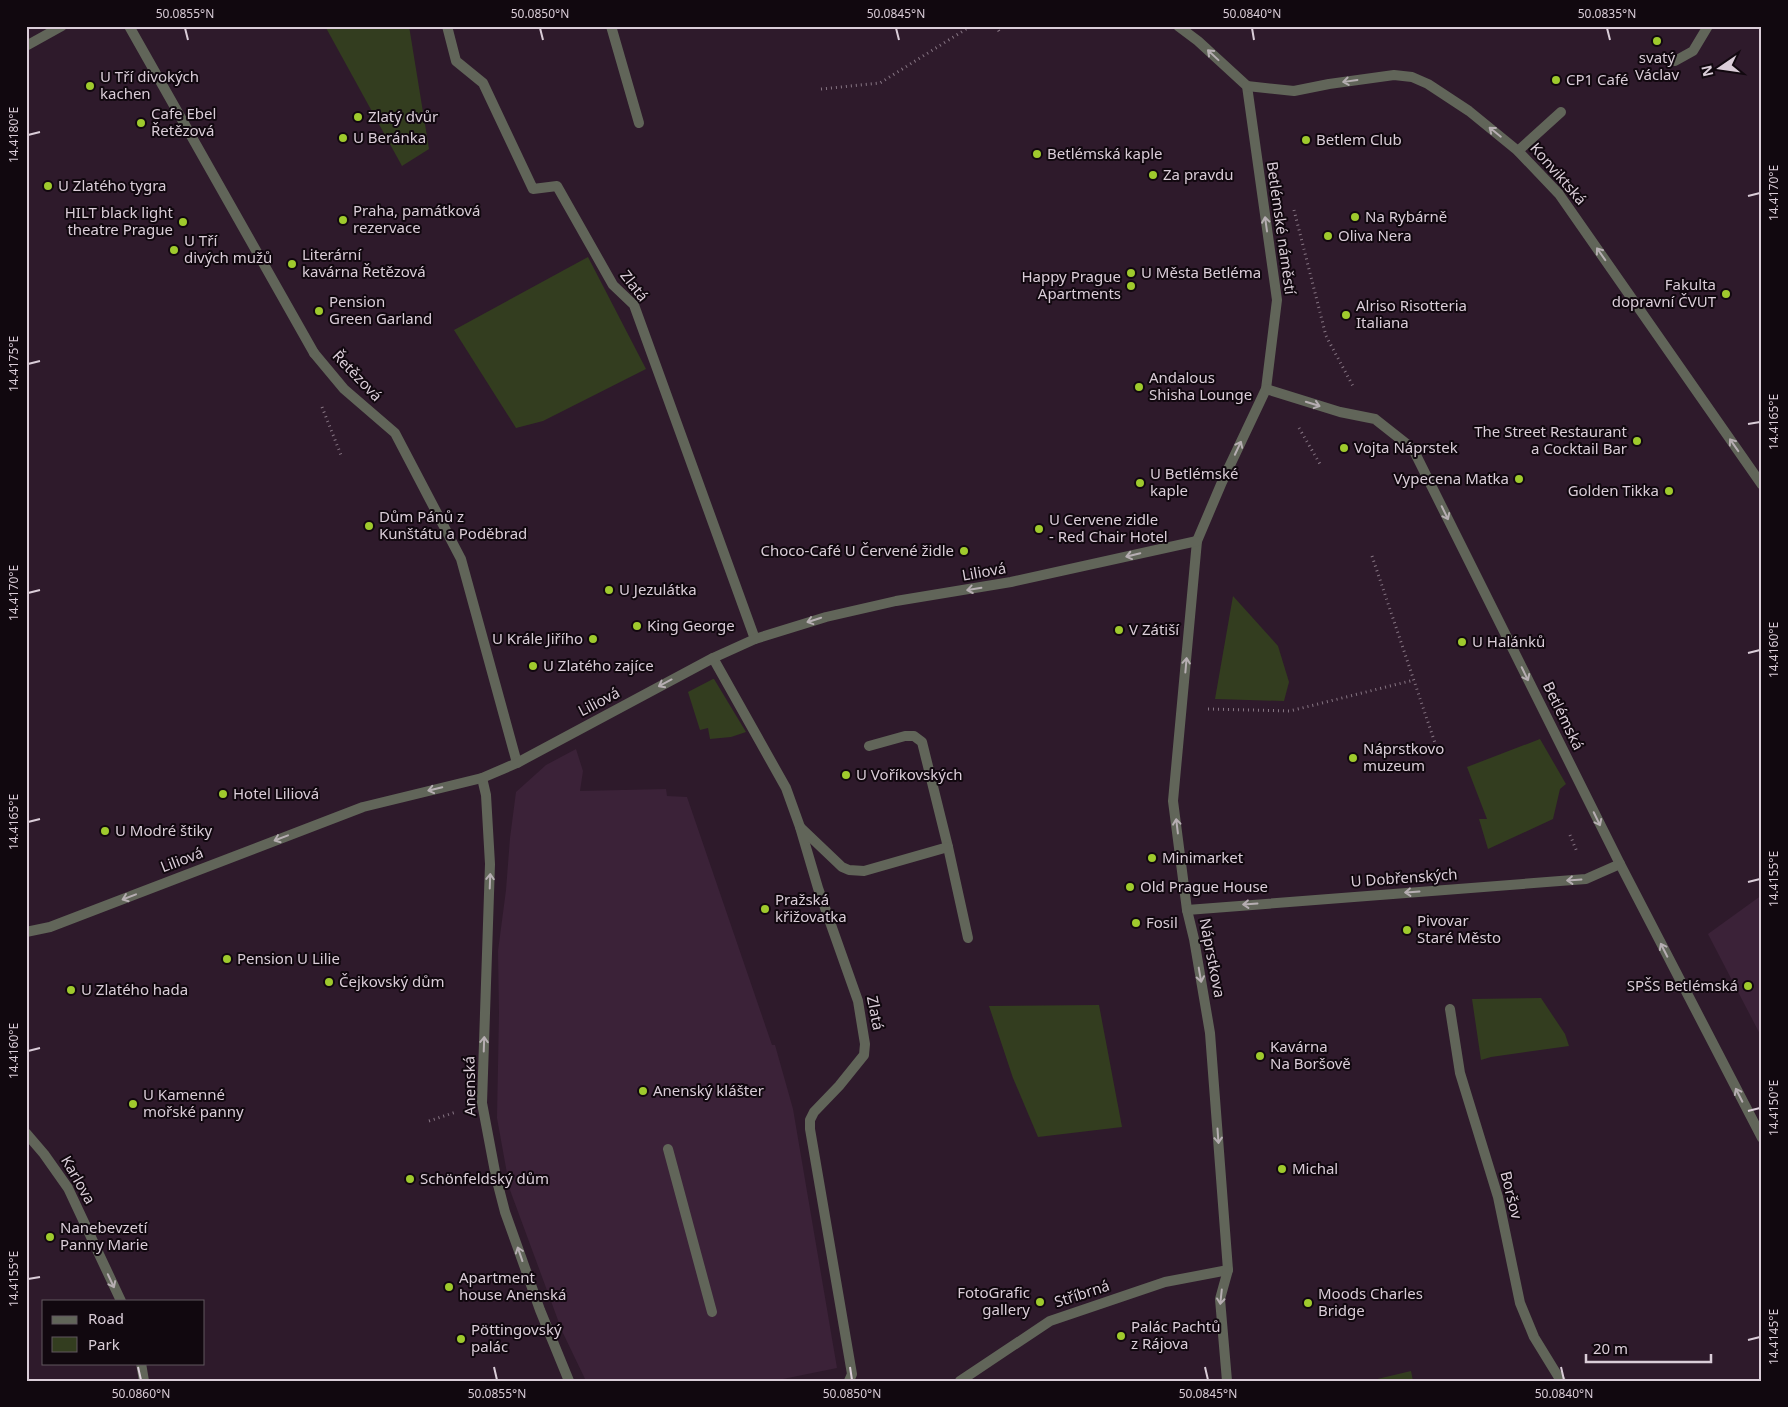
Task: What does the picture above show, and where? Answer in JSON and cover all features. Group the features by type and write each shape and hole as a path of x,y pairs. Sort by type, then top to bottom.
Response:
{"street":[{"path":"26,46 62,26"},
{"name":"Řetězová","path":"129,26 314,353 344,389 395,433 461,559 517,763"},
{"name":"Zlatá","path":"447,26 456,61 484,83 534,189 557,186 613,285 634,305 756,639"},
{"path":"611,26 638,123"},
{"path":"1178,26 1198,41 1247,86"},
{"path":"1675,61 1693,51 1708,26"},
{"name":"Konviktská","path":"1247,86 1294,91 1394,75 1412,77 1428,84 1469,111 1518,151 1559,194 1762,485"},
{"name":"Betlémské náměstí","path":"1197,541 1222,482 1266,389 1277,300 1247,86"},
{"path":"1518,151 1561,112"},
{"name":"Betlémská","path":"1266,389 1340,412 1376,419 1413,449 1620,864 1762,1138"},
{"name":"Liliová","path":"26,932 50,927 363,807 482,778 517,763 713,658 756,639 835,615 1010,582 1197,541"},
{"name":"Náprstkova","path":"1197,541 1173,801 1187,910 1194,939 1210,1033 1228,1270 1220,1299 1227,1381"},
{"name":"Zlatá","path":"713,658 786,788 800,826 818,888 858,1002 865,1044 864,1055 814,1112 810,1120 852,1374 849,1381"},
{"path":"869,746 905,736 914,736 922,742 968,938"},
{"name":"Anenská","path":"482,778 486,795 490,864 482,1103 496,1177 505,1212 540,1310 569,1381"},
{"path":"800,826 842,867 849,870 864,871 948,847"},
{"name":"U Dobřenských","path":"1187,910 1586,879 1620,864"},
{"name":"Boršov","path":"1450,1009 1460,1073 1498,1198 1520,1303 1534,1337 1561,1381"},
{"name":"Karlova","path":"26,1133 44,1154 68,1188 121,1300"},
{"path":"668,1149 712,1312"},
{"name":"Stříbrná","path":"960,1381 1050,1321 1165,1282 1228,1270"},
{"path":"141,1364 144,1381"}],"path":[{"path":"821,90 880,83 971,26"},
{"path":"996,26 1000,33"},
{"path":"1293,205 1326,336 1354,388 1347,404 1340,412"},
{"path":"1372,556 1437,749"},
{"path":"1208,708 1290,711 1414,680"}],"shaded area":[{"name":"Anenský klášter","path":"576,749 583,771 580,791 666,789 667,796 687,797 772,1045 775,1045 793,1109 837,1368 773,1381 586,1381 562,1331 510,1190 497,1118 498,951 516,792 546,765"},
{"name":"SPŠS Betlémská","path":"1762,895 1762,1038 1708,934"}],"green space":[{"path":"325,26 409,26 429,149 402,166"},
{"path":"588,257 646,369 543,421 516,428 454,330"},
{"path":"1233,596 1278,646 1289,682 1284,701 1215,699"},
{"path":"713,679 746,732 731,737 710,739 708,728 700,730 688,692"},
{"path":"1540,739 1566,784 1560,789 1553,819 1488,849 1479,819 1487,819 1467,767"},
{"path":"1541,998 1565,1034 1569,1046 1481,1060 1472,999"},
{"path":"1099,1005 1122,1127 1038,1137 1013,1078 989,1006"},
{"path":"1411,1371 1413,1381 1369,1381"}],"place":[{"name":"svatý Václav","path":"1657,41"},
{"name":"CP1 Café","path":"1556,80"},
{"name":"U Tří divokých kachen","path":"90,86"},
{"name":"Zlatý dvůr","path":"358,117"},
{"name":"Cafe Ebel Řetězová","path":"141,123"},
{"name":"U Beránka","path":"343,138"},
{"name":"Betlem Club","path":"1306,140"},
{"name":"Betlémská kaple","path":"1037,154"},
{"name":"Za pravdu","path":"1153,175"},
{"name":"U Zlatého tygra","path":"48,186"},
{"name":"Na Rybárně","path":"1355,217"},
{"name":"Praha, památková rezervace","path":"343,220"},
{"name":"HILT black light theatre Prague","path":"183,222"},
{"name":"Oliva Nera","path":"1328,236"},
{"name":"U Tří divých mužů","path":"174,250"},
{"name":"Literární kavárna Řetězová","path":"292,264"},
{"name":"U Města Betléma","path":"1131,273"},
{"name":"Happy Prague Apartments","path":"1131,286"},
{"name":"Fakulta dopravní ČVUT","path":"1726,294"},
{"name":"Pension Green Garland","path":"319,311"},
{"name":"Alriso Risotteria Italiana","path":"1346,315"},
{"name":"Andalous Shisha Lounge","path":"1139,387"},
{"name":"The Street Restaurant a Cocktail Bar","path":"1637,441"},
{"name":"Vojta Náprstek","path":"1344,448"},
{"name":"Vypecena Matka","path":"1519,479"},
{"name":"U Betlémské kaple","path":"1140,483"},
{"name":"Golden Tikka","path":"1669,491"},
{"name":"Dům Pánů z Kunštátu a Poděbrad","path":"369,526"},
{"name":"U Cervene zidle - Red Chair Hotel","path":"1039,529"},
{"name":"Choco-Café U Červené židle","path":"964,551"},
{"name":"U Jezulátka","path":"609,590"},
{"name":"King George","path":"637,626"},
{"name":"V Zátiší","path":"1119,630"},
{"name":"U Krále Jiřího","path":"593,639"},
{"name":"U Halánků","path":"1462,642"},
{"name":"U Zlatého zajíce","path":"533,666"},
{"name":"Náprstkovo muzeum","path":"1353,758"},
{"name":"U Voříkovských","path":"846,775"},
{"name":"Hotel Liliová","path":"223,794"},
{"name":"U Modré štiky","path":"105,831"},
{"name":"Minimarket","path":"1152,858"},
{"name":"Old Prague House","path":"1130,887"},
{"name":"Pražská křižovatka","path":"765,909"},
{"name":"Fosil","path":"1136,923"},
{"name":"Pivovar Staré Město","path":"1407,930"},
{"name":"Pension U Lilie","path":"227,959"},
{"name":"Čejkovský dům","path":"329,982"},
{"name":"SPŠS Betlémská","path":"1748,986"},
{"name":"U Zlatého hada","path":"71,990"},
{"name":"Kavárna Na Boršově","path":"1260,1056"},
{"name":"Anenský klášter","path":"643,1091"},
{"name":"U Kamenné mořské panny","path":"133,1104"},
{"name":"Michal","path":"1282,1169"},
{"name":"Schönfeldský dům","path":"410,1179"},
{"name":"Nanebevzetí Panny Marie","path":"50,1237"},
{"name":"Apartment house Anenská","path":"449,1287"},
{"name":"FotoGrafic gallery","path":"1040,1302"},
{"name":"Moods Charles Bridge","path":"1308,1303"},
{"name":"Palác Pachtů z Rájova","path":"1121,1336"},
{"name":"Pöttingovský palác","path":"461,1339"}]}
